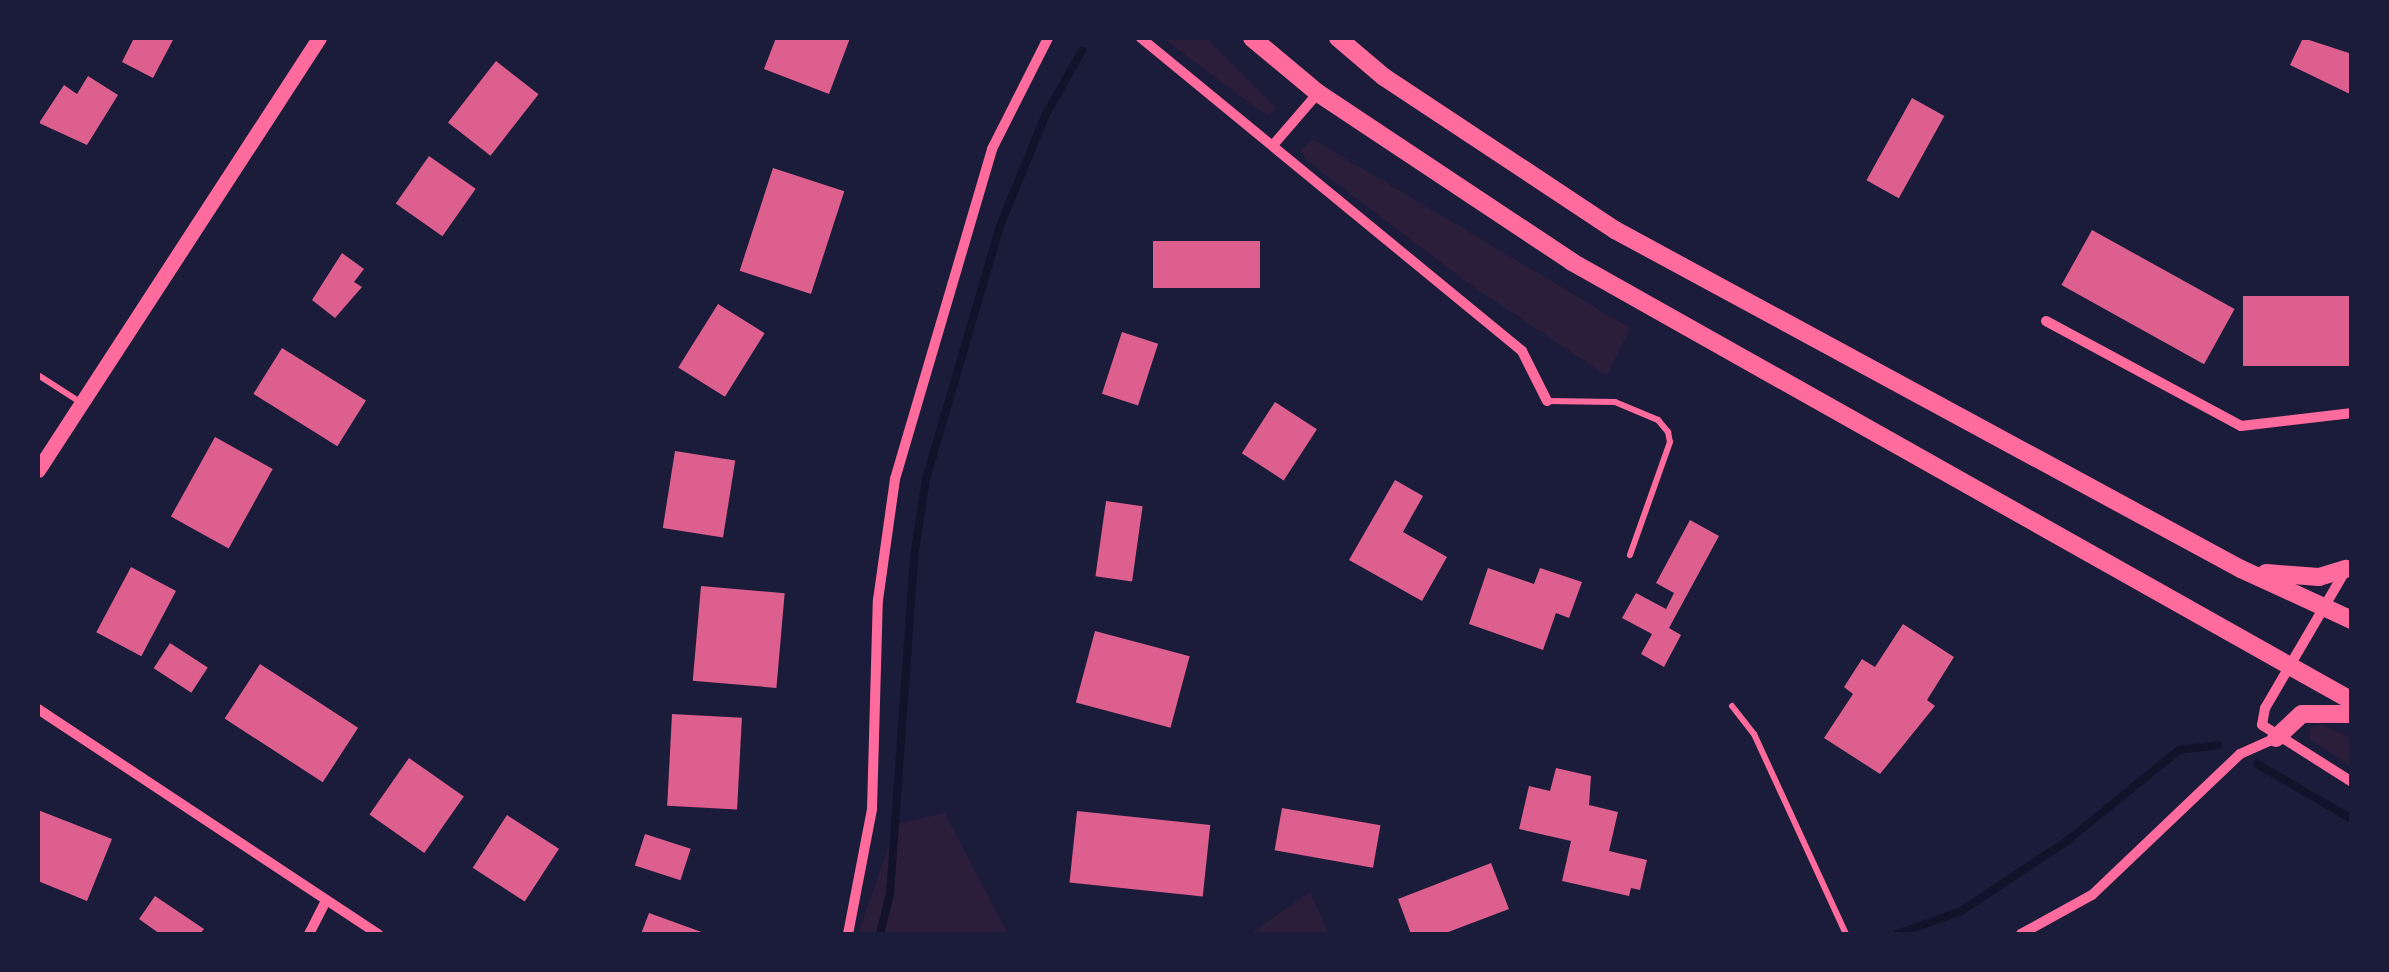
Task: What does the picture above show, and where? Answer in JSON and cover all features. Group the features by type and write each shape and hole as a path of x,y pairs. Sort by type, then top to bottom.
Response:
{"main road":[{"path":"38,470 319,38"},
{"path":"1252,38 1318,93 1572,262 2352,702"},
{"path":"1338,38 1384,77 1616,230 2240,569 2352,620"},
{"path":"2240,569 2304,577 2349,567"},
{"path":"2276,738 2302,714 2352,714"}],"street":[{"path":"848,934 872,809 878,600 895,480 992,149 1048,38"},
{"path":"1140,38 1522,350 1548,401"},
{"path":"1274,144 1318,93"},
{"path":"2046,320 2241,426 2352,413"},
{"path":"2349,567 2262,716 2276,738 2352,782"},
{"path":"38,709 378,934"},
{"path":"2022,934 2092,894 2240,754 2276,738"},
{"path":"308,934 326,901"}],"lane":[{"path":"38,376 82,403"},
{"path":"1548,401 1615,402 1658,420 1668,432 1670,442 1630,554"},
{"path":"1732,706 1754,734 1846,934"}],"shaded area":[{"path":"1163,38 1206,38 1276,108 1269,116 1256,108"},
{"path":"1313,139 1630,328 1607,376 1468,283 1307,161 1301,149"},
{"path":"2322,724 2351,738 2351,767 2311,740 2309,728"},
{"path":"945,813 1008,934 858,934 896,824"},
{"path":"1310,892 1329,934 1250,934"}],"building":[{"path":"134,38 174,38 153,78 122,62"},
{"path":"776,38 850,38 829,94 764,69"},
{"path":"2303,38 2352,54 2352,95 2290,65"},
{"path":"496,61 539,94 491,156 448,122"},
{"path":"88,76 118,95 87,145 39,123 64,85 77,94"},
{"path":"1912,98 1944,116 1899,198 1866,180"},
{"path":"429,156 476,189 442,236 396,204"},
{"path":"773,168 844,191 811,294 740,271"},
{"path":"2092,230 2235,309 2204,364 2061,285"},
{"path":"1153,241 1260,241 1260,288 1153,288"},
{"path":"342,253 364,269 354,282 362,287 335,318 312,300"},
{"path":"2243,296 2352,296 2352,366 2243,366"},
{"path":"718,304 765,333 725,397 678,368"},
{"path":"1122,332 1158,344 1138,406 1102,394"},
{"path":"282,348 366,400 337,446 253,394"},
{"path":"1275,402 1317,429 1284,480 1242,453"},
{"path":"215,437 273,469 229,549 171,517"},
{"path":"675,451 735,461 723,538 663,528"},
{"path":"1395,480 1423,496 1403,532 1447,557 1422,601 1349,560"},
{"path":"1106,501 1143,506 1132,581 1095,576"},
{"path":"1690,520 1719,536 1669,628 1681,635 1664,667 1641,654 1652,634 1622,618 1636,593 1666,609 1674,593 1656,583"},
{"path":"131,567 176,591 141,656 96,632"},
{"path":"1488,568 1534,584 1540,568 1582,582 1569,618 1556,613 1543,650 1469,624"},
{"path":"701,586 785,593 776,688 693,681"},
{"path":"1903,624 1954,657 1927,700 1935,706 1880,774 1824,738 1853,694 1844,687 1862,659 1875,667"},
{"path":"1095,631 1190,656 1171,728 1076,702"},
{"path":"170,643 208,668 191,693 154,668"},
{"path":"260,664 358,728 323,782 225,719"},
{"path":"672,714 742,718 737,810 667,806"},
{"path":"409,758 464,796 424,853 369,815"},
{"path":"1556,768 1591,776 1589,805 1618,812 1609,851 1647,860 1640,890 1631,888 1629,896 1562,881 1571,841 1519,829 1529,786 1550,791"},
{"path":"1282,808 1380,825 1373,868 1275,850"},
{"path":"38,810 112,839 87,901 38,881"},
{"path":"1077,811 1210,825 1203,897 1069,883"},
{"path":"507,815 559,849 525,902 473,868"},
{"path":"645,834 691,849 680,880 635,865"},
{"path":"1491,863 1509,909 1443,934 1411,934 1398,899"},
{"path":"155,896 204,929 200,934 160,934 139,919"},
{"path":"649,913 707,934 641,934"}],"waterway":[{"path":"880,934 890,894 914,557 926,479 1000,226 1046,114 1082,51"},
{"path":"1897,934 1961,911 2067,841 2179,750 2218,745"},
{"path":"2257,764 2352,819"}]}
